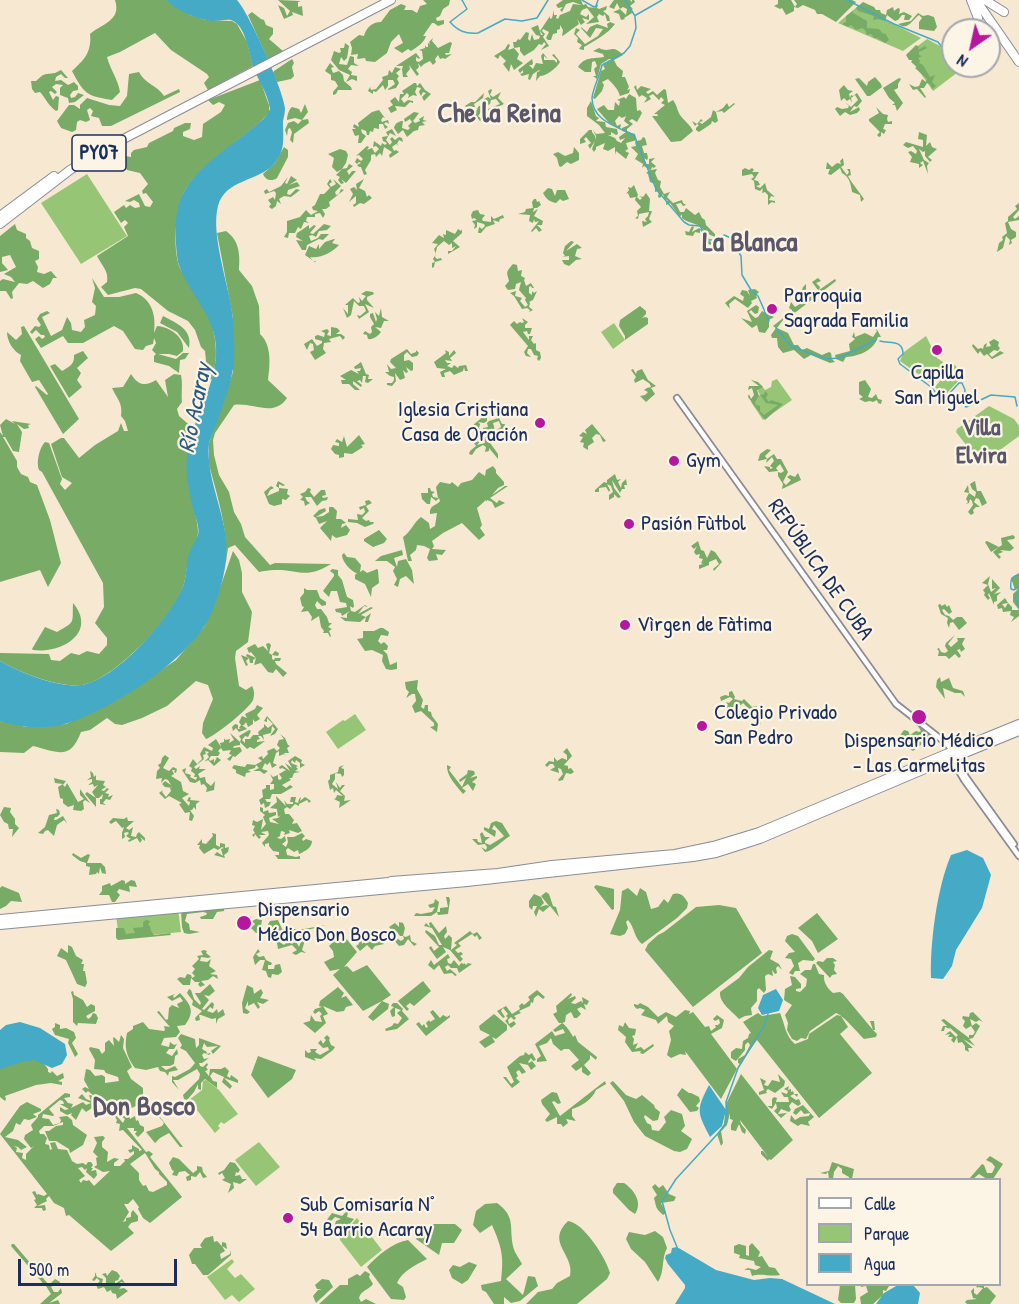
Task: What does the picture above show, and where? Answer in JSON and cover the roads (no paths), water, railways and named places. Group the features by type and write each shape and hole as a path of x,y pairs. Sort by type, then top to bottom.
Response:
{"highway":[{"name":"PY07","path":"315,38 383,0"},
{"name":"PY07","path":"0,224 76,166 110,146 391,0"},
{"path":"970,0 978,18"},
{"path":"978,0 1018,58"},
{"path":"985,0 1004,12"},
{"name":"PY07","path":"0,216 57,173 95,149 207,94"},
{"path":"0,919 225,901 498,873 693,857 732,848 1019,724"},
{"path":"952,754 1019,731"},
{"path":"0,925 88,913"}],"main road":[{"name":"REPÚBLICA DE CUBA","path":"677,398 896,704 952,754"},
{"path":"952,754 1019,851"},
{"path":"952,754 964,780 1019,856"}],"water":[{"name":"Río Acaray","path":"166,0 237,0 265,52 285,108 283,144 278,159 267,170 227,191 218,206 216,218 218,246 233,319 234,347 230,383 209,443 211,473 227,546 223,578 215,606 202,630 176,658 141,685 104,707 68,723 43,727 16,725 0,721 0,661 40,679 62,684 81,685 95,681 124,661 164,618 183,586 188,556 198,535 188,480 187,457 195,424 210,386 216,360 216,346 211,324 179,265 176,220 179,204 194,177 217,155 262,121 270,109 243,34 236,23 231,20 212,21 194,16 181,11"},
{"path":"967,850 983,858 991,875 982,908 956,950 952,966 943,979 931,978 933,932 946,868 951,855"},
{"path":"776,989 783,1000 779,1011 762,1015 758,1008 763,995"},
{"path":"20,1022 40,1028 65,1044 67,1055 62,1064 52,1068 34,1060 0,1069 0,1030 6,1025"},
{"path":"709,1085 726,1110 722,1126 710,1137 700,1111"},
{"path":"677,1247 716,1270 754,1280 782,1279 835,1304 675,1304 685,1285 665,1258 671,1253 672,1248"},
{"path":"896,1286 914,1286 920,1293 918,1304 876,1304 884,1293"}],"waterway":[{"path":"462,0 467,9 450,22 462,31 473,33 478,33 505,19 522,21 537,18 548,0"},
{"path":"582,0 594,7 598,0"},
{"path":"625,0 635,16 636,28 630,46 624,53 602,65 592,98 593,106 601,118 634,135 656,189 684,222 700,226 709,240 718,240 724,235 731,238 741,256 742,275 751,290 758,296 769,321"},
{"path":"636,15 662,0"},
{"path":"847,0 894,24 938,42 941,46"},
{"path":"776,328 791,346 825,359 839,358 876,340"},
{"path":"880,341 901,346 903,354 898,359 900,364 937,394 947,396 959,383 962,383 965,390 963,403 966,407 991,395 1015,397 1017,406"},
{"path":"1019,575 1012,579 1011,589 1014,590 1019,585"},
{"path":"1019,592 1015,598 1019,607"},
{"path":"677,1247 662,1201 676,1179 723,1128 727,1119 726,1102 738,1068 764,1026 768,1014"}],"place":[{"name":"Parroquia Sagrada Familia","path":"772,309"},
{"name":"Capilla San Miguel","path":"937,350"},
{"name":"Iglesia Cristiana Casa de Oración","path":"540,423"},
{"name":"Gym","path":"674,461"},
{"name":"Pasión Fùtbol","path":"629,524"},
{"name":"Vìrgen de Fàtima","path":"625,625"},
{"name":"Dispensario Médico - Las Carmelitas","path":"919,717"},
{"name":"Colegio Privado San Pedro","path":"702,726"},
{"name":"Dispensario Médico Don Bosco","path":"244,923"},
{"name":"Sub Comisaría N° 54 Barrio Acaray","path":"288,1218"}],"district":[{"name":"Che la Reina","path":"499,115"},
{"name":"La Blanca","path":"750,244"},
{"name":"Villa Elvira","path":"981,443"},
{"name":"Don Bosco","path":"144,1108"}]}
